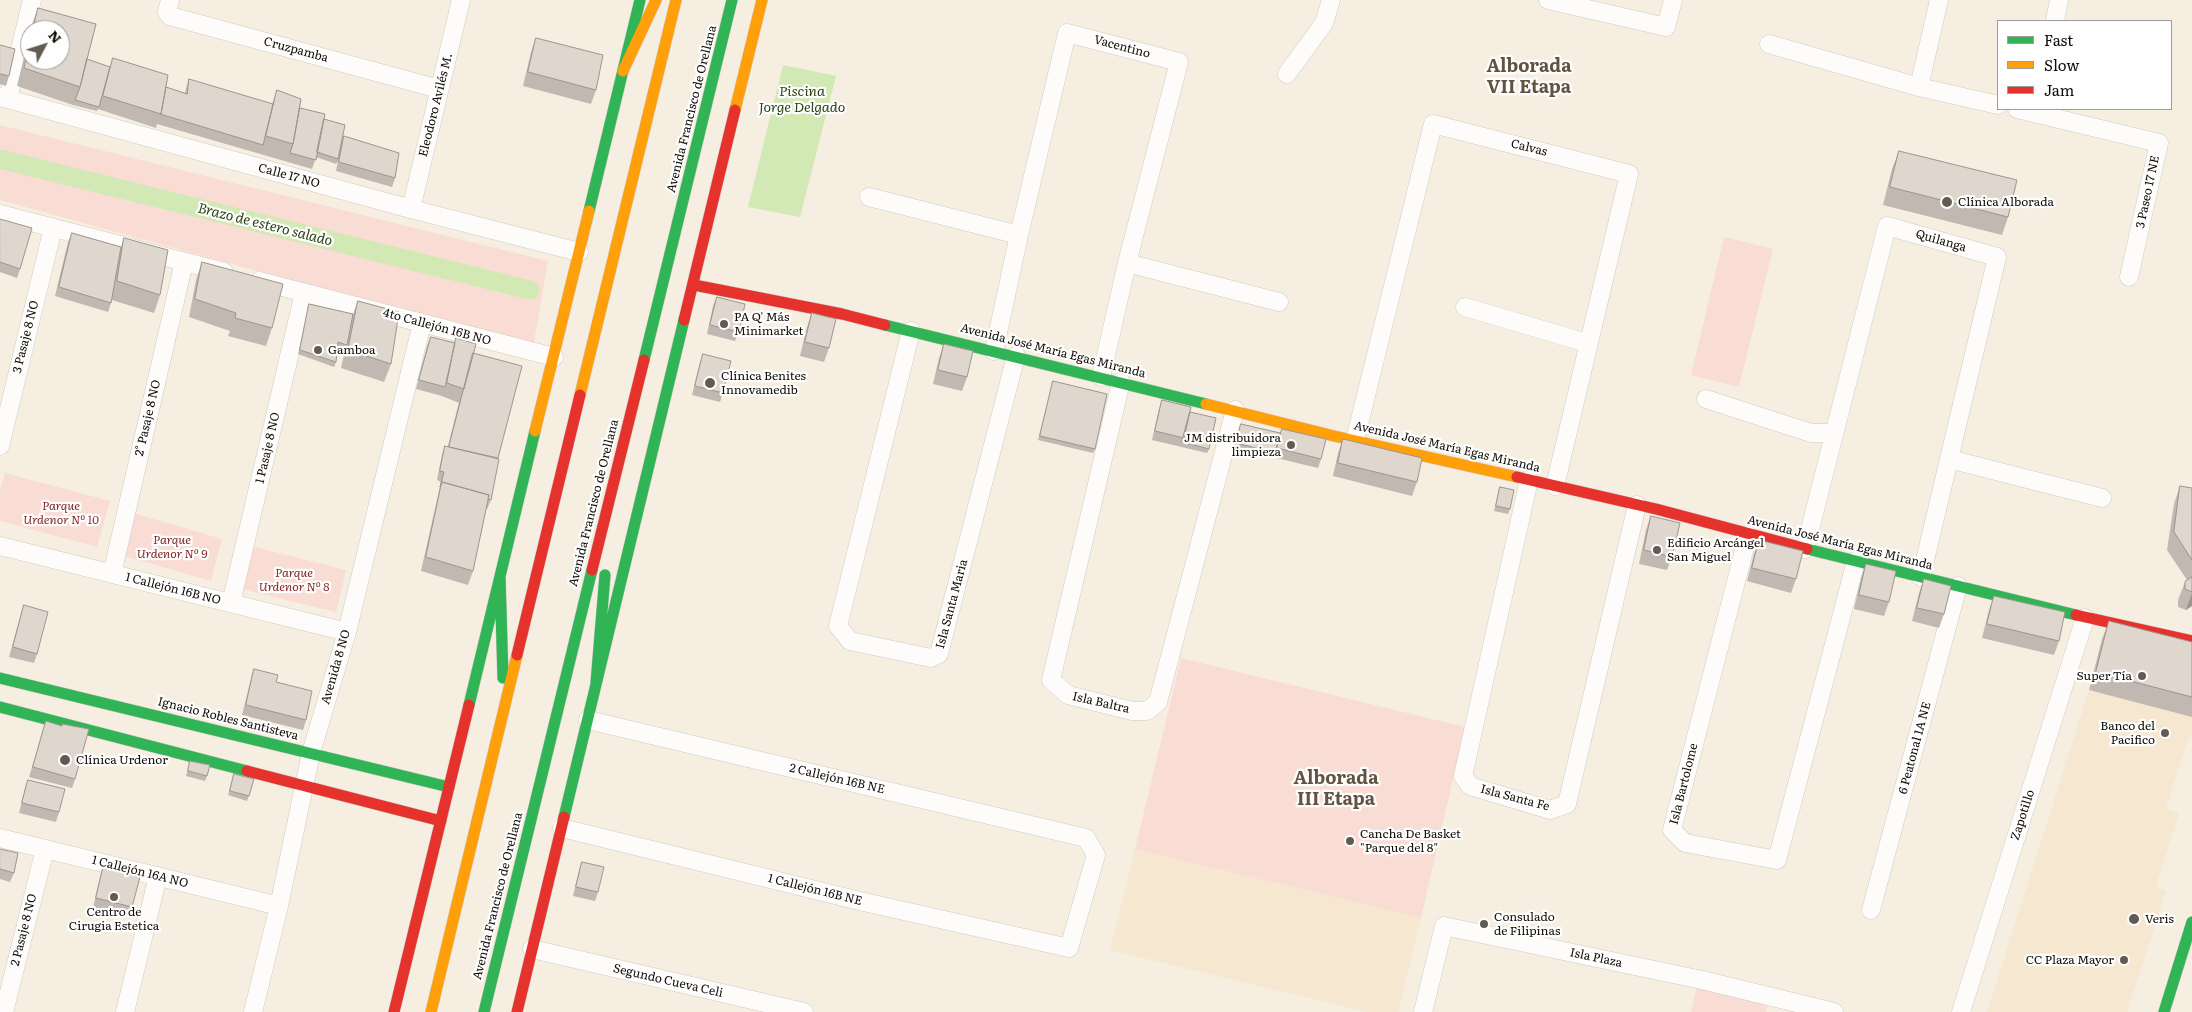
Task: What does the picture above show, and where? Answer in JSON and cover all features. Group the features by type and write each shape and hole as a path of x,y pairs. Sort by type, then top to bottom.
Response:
{"main road":[{"path":"394,1012 640,0"},
{"path":"623,71 656,0"},
{"path":"431,1012 676,0"},
{"name":"Avenida Francisco de Orellana","path":"484,1012 732,0"},
{"path":"728,19 737,0"},
{"path":"517,1012 762,0"},
{"name":"Avenida José María Egas Miranda","path":"694,285 842,314 911,330 1355,440 1637,505 1748,535 2085,618 2192,641"},
{"path":"596,683 611,492"},
{"path":"500,576 504,715"},
{"name":"Ignacio Robles Santisteva","path":"0,678 449,787"},
{"path":"0,707 441,821"},
{"path":"2164,1012 2192,922"}],"street":[{"path":"4,98 32,0"},
{"name":"Cruzpamba","path":"170,0 167,12 170,16 439,89"},
{"name":"Eleodoro Avilés M.","path":"411,209 461,0"},
{"path":"1287,74 1324,23 1331,0"},
{"path":"1548,0 1666,27 1673,0"},
{"path":"1919,87 1939,0"},
{"path":"2055,20 2059,0"},
{"name":"Vacentino","path":"994,351 1019,235 1067,32 1179,62 1127,263 1101,377"},
{"path":"1769,44 1919,87 1997,104"},
{"name":"Calle 17 NO","path":"4,98 411,209 579,252"},
{"name":"3 Paseo 17 NE","path":"2035,111 2159,143 2129,277"},
{"name":"Calvas","path":"1355,440 1433,124 1629,174 1587,343 1555,486"},
{"path":"870,197 1019,235"},
{"name":"4to Callejón 16B NO","path":"0,214 554,357"},
{"name":"Quilanga","path":"1805,549 1887,226 1998,256 1921,578"},
{"name":"3 Pasaje 8 NO","path":"0,446 53,228"},
{"name":"2° Pasaje 8 NO","path":"112,574 184,262"},
{"path":"1127,263 1280,302"},
{"name":"1 Pasaje 8 NO","path":"231,603 304,293"},
{"path":"1465,307 1587,343"},
{"name":"Avenida 8 NO","path":"254,1012 279,906 311,753 347,632 422,323"},
{"name":"Isla Santa Maria","path":"911,330 838,626 850,640 931,658 939,654 1016,356"},
{"name":"Isla Baltra","path":"1121,382 1051,680 1068,695 1132,711 1147,711 1158,702 1234,410"},
{"path":"1706,399 1811,433 1834,433"},
{"path":"1949,459 2102,498"},
{"name":"Isla Santa Fe","path":"1529,480 1463,776 1470,786 1550,810 1567,804 1637,505"},
{"name":"Isla Bartolome","path":"1748,535 1672,830 1685,843 1777,860 1856,561"},
{"name":"1 Callejón 16B NO","path":"0,546 347,632"},
{"name":"6 Peatonal 1A NE","path":"1872,910 1958,586"},
{"name":"Zapotillo","path":"1961,1012 2085,618"},
{"name":"2 Callejón 16B NE","path":"588,720 1086,838 1096,855 1070,948"},
{"name":"1 Callejón 16B NE","path":"562,828 864,902 1070,948"},
{"name":"1 Callejón 16A NO","path":"0,838 279,906"},
{"name":"2 Pasaje 8 NO","path":"4,1012 44,849"},
{"path":"125,1012 158,876"},
{"name":"Isla Plaza","path":"1423,1012 1444,926 1702,980 1834,1012"},
{"name":"Segundo Cueva Celi","path":"532,949 758,1008 804,1012"}],"shaded area":[{"path":"2089,690 2192,717 2192,737 2189,737 2166,808 2179,813 2156,886 2166,891 2127,1012 1987,1012"},
{"path":"1135,849 1421,918 1398,1012 1367,1012 1110,950"}],"green space":[{"path":"0,125 548,261 533,347 0,200"},
{"path":"1724,237 1773,249 1739,387 1691,375"},
{"name":"Parque Urdenor Nº 10","path":"5,473 110,501 97,547 0,521 0,491"},
{"name":"Parque Urdenor Nº 9","path":"133,513 222,539 211,581 121,555"},
{"name":"Parque Urdenor Nº 8","path":"251,546 346,570 336,612 241,589"},
{"path":"1181,658 1465,727 1421,918 1135,849"},
{"path":"1697,987 1768,1004 1766,1012 1691,1012"}],"water":[{"name":"Piscina Jorge Delgado","path":"783,65 836,76 800,217 748,207"}],"building":[{"path":"38,8 96,24 80,87 30,70 70,70 70,20 35,20"},
{"path":"536,38 603,55 596,90 528,72"},
{"path":"0,45 15,49 9,76 0,74"},
{"path":"113,58 168,75 161,114 103,96"},
{"path":"87,59 110,67 99,107 75,100"},
{"path":"189,79 273,104 263,145 160,114 166,87 187,94"},
{"path":"277,90 301,99 293,144 266,136"},
{"path":"300,108 325,114 316,160 290,153"},
{"path":"324,119 345,125 338,159 317,152"},
{"path":"344,136 399,153 395,178 339,162"},
{"path":"1899,151 2017,180 2008,217 1890,187"},
{"path":"0,219 32,228 20,269 0,262"},
{"path":"72,233 121,247 111,303 59,287"},
{"path":"124,238 168,250 160,295 117,281"},
{"path":"202,262 283,284 272,328 235,318 236,313 195,299"},
{"name":"PA Q' Más Minimarket","path":"717,297 745,304 739,332 710,325"},
{"path":"358,301 399,312 391,364 348,350"},
{"path":"309,304 353,314 347,345 338,342 336,362 300,350"},
{"path":"812,313 836,319 829,348 805,342"},
{"path":"431,337 455,343 445,387 419,380"},
{"path":"456,338 476,344 464,389 447,383"},
{"path":"944,344 973,351 967,377 938,370"},
{"path":"473,353 522,366 498,458 449,447"},
{"name":"Clínica Benites Innovamedib","path":"703,354 731,361 723,393 695,386"},
{"path":"1053,381 1107,394 1095,449 1040,436"},
{"path":"1162,400 1191,407 1184,438 1155,431"},
{"path":"1190,412 1216,418 1209,449 1182,442"},
{"path":"1241,424 1280,433 1275,453 1236,443"},
{"path":"1282,429 1326,439 1321,459 1277,448"},
{"path":"1343,439 1422,458 1417,482 1338,463"},
{"path":"445,446 499,459 491,500 488,499 489,495 442,482 440,487 444,472 440,471"},
{"path":"442,482 489,495 473,571 426,557"},
{"path":"2180,486 2192,488 2192,560 2174,532"},
{"path":"1500,487 1514,490 1510,509 1496,506"},
{"path":"1651,516 1680,523 1672,557 1644,550"},
{"path":"1759,540 1803,551 1796,579 1752,568"},
{"path":"1866,564 1896,571 1889,602 1859,595"},
{"path":"2192,577 2192,592 2185,589 2185,582"},
{"path":"1924,579 1951,586 1944,614 1917,608"},
{"path":"1994,596 2065,612 2059,641 1987,624"},
{"path":"24,605 48,612 37,654 13,647"},
{"name":"Super Tía","path":"2109,621 2192,642 2192,697 2096,672"},
{"path":"254,669 278,675 276,682 312,691 306,720 246,705"},
{"path":"46,721 62,726 62,724 89,729 75,779 33,767"},
{"path":"190,761 210,765 207,776 188,771"},
{"path":"234,774 254,779 249,796 230,791"},
{"path":"28,780 65,789 59,812 22,803"},
{"path":"0,849 18,853 14,873 0,869"},
{"path":"582,862 604,867 598,892 576,887"},
{"name":"Centro de Cirugia Estetica","path":"103,868 140,877 132,907 96,898"}],"waterway":[{"name":"Brazo de estero salado","path":"0,159 530,290"}],"traffic: fast":[{"path":"589,211 640,0"},
{"path":"644,360 732,0"},
{"path":"564,817 684,320"},
{"path":"885,325 1206,404"},
{"path":"469,705 535,431"},
{"path":"1807,549 2076,615"},
{"path":"484,1012 592,570"},
{"path":"596,683 605,575"},
{"path":"500,577 503,678"},
{"path":"0,678 449,787"},
{"path":"0,707 247,771"},
{"path":"2164,1012 2192,922"}],"traffic: slow":[{"path":"623,71 656,0"},
{"path":"580,395 676,0"},
{"path":"735,110 762,0"},
{"path":"535,431 589,211"},
{"path":"1206,404 1334,436 1517,477"},
{"path":"431,1012 517,655"}],"traffic: jam":[{"path":"684,320 735,110"},
{"path":"694,285 842,314 885,325"},
{"path":"592,570 644,360"},
{"path":"517,655 580,395"},
{"path":"1517,477 1656,509 1807,549"},
{"path":"2076,615 2192,641"},
{"path":"394,1012 469,705"},
{"path":"247,771 441,821"},
{"path":"517,1012 564,817"}],"place":[{"name":"Clínica Alborada","path":"1947,202"},
{"name":"PA Q' Más Minimarket","path":"724,324"},
{"name":"Gamboa","path":"318,350"},
{"name":"Clínica Benites Innovamedib","path":"710,383"},
{"name":"JM distribuidora limpieza","path":"1291,445"},
{"name":"Edificio Arcángel San Miguel","path":"1657,550"},
{"name":"Super Tía","path":"2142,676"},
{"name":"Banco del Pacifico","path":"2165,733"},
{"name":"Clínica Urdenor","path":"65,760"},
{"name":"Cancha De Basket \"Parque del 8\"","path":"1350,841"},
{"name":"Centro de Cirugia Estetica","path":"114,897"},
{"name":"Veris","path":"2134,919"},
{"name":"Consulado de Filipinas","path":"1484,924"},
{"name":"CC Plaza Mayor","path":"2124,960"}],"district":[{"name":"Alborada VII Etapa","path":"1529,77"},
{"name":"Alborada III Etapa","path":"1336,790"}]}
